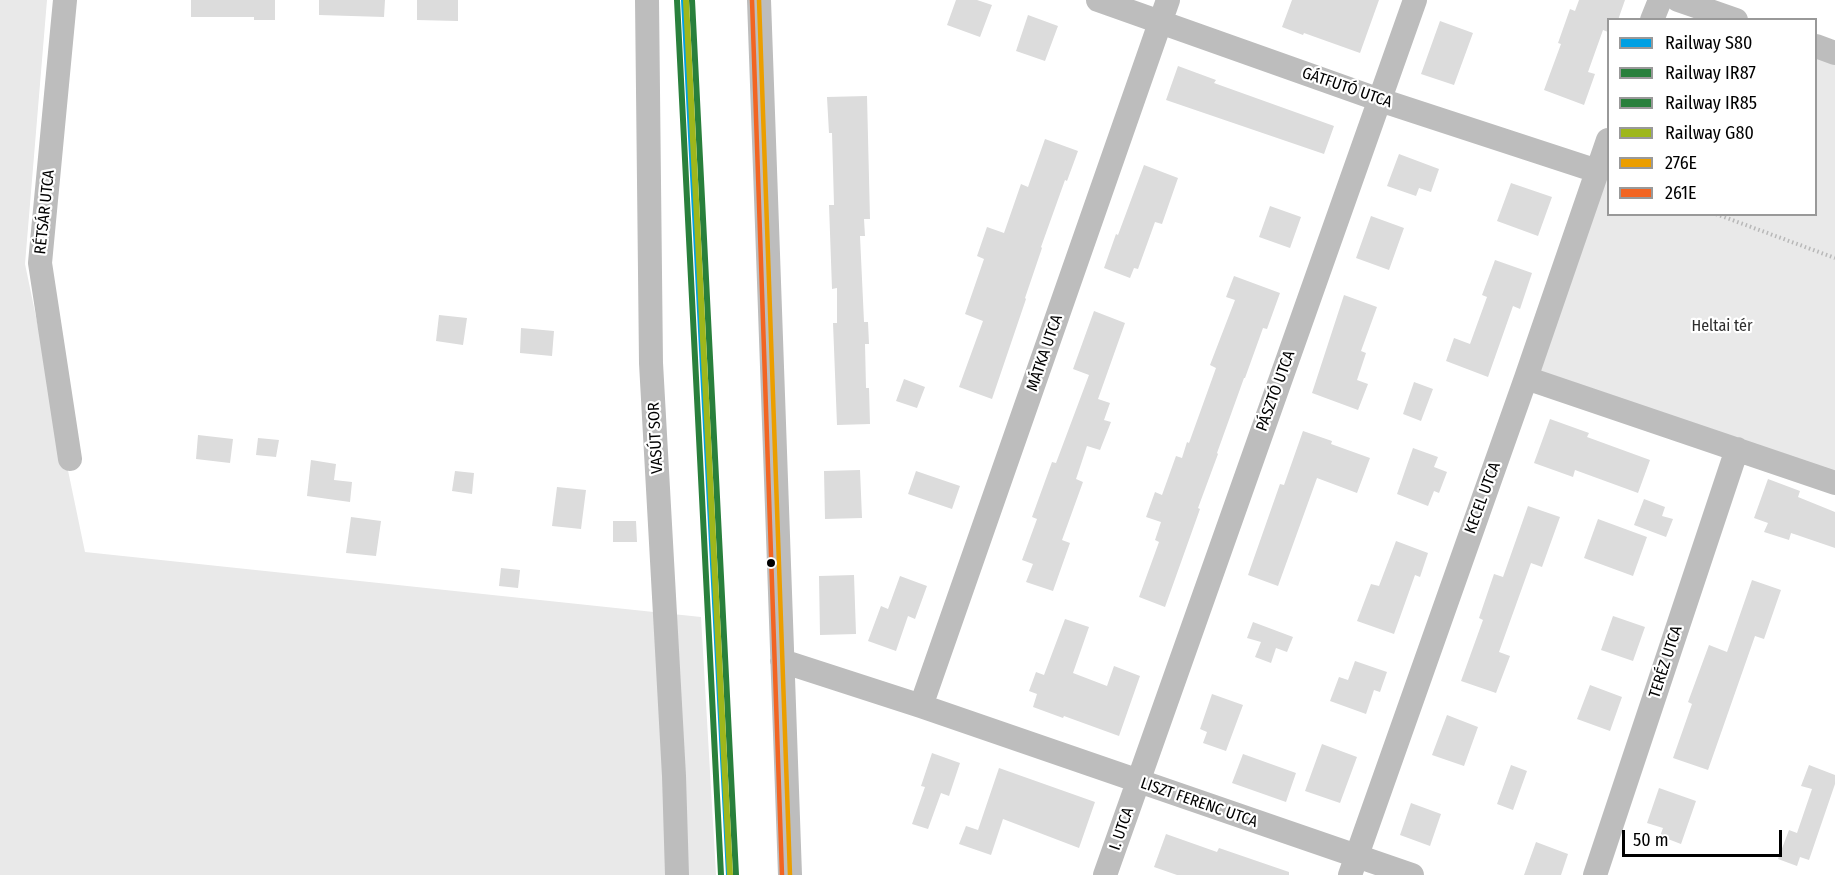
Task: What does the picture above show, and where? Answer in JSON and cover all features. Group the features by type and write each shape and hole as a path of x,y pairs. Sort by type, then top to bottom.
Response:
{"street":[{"name":"RÉTSÁR UTCA","path":"65,0 40,263 70,459"},
{"name":"VASÚT SOR","path":"647,0 651,363 674,776 677,875"},
{"path":"759,0 790,875"},
{"name":"GÁTFUTÓ UTCA","path":"1098,0 1164,11 1380,100 1597,171"},
{"name":"PÁSZTÓ UTCA","path":"1138,782 1414,0"},
{"path":"1653,18 1660,0"},
{"path":"1678,0 1730,18"},
{"name":"MÁTKA UTCA","path":"921,706 1164,11"},
{"path":"1817,47 1835,53"},
{"name":"KECEL UTCA","path":"1353,866 1607,143"},
{"path":"1526,378 1835,483"},
{"name":"TERÉZ UTCA","path":"1595,875 1737,450"},
{"name":"LISZT FERENC UTCA","path":"782,661 921,706 1138,782 1353,866 1412,875"},
{"name":"I. UTCA","path":"1106,875 1138,782"}],"path":[{"path":"1721,216 1835,258"}],"green space":[{"path":"0,0 47,0 25,264 85,552 701,617 716,875 0,875"},
{"name":"Heltai tér","path":"1817,46 1835,53 1835,483 1526,378 1607,143 1607,216 1817,216"}],"building":[{"path":"191,0 275,0 275,20 254,20 254,17 191,17"},
{"path":"319,0 385,0 384,17 319,15"},
{"path":"417,0 458,0 458,21 417,20"},
{"path":"956,0 977,0 992,5 980,37 947,25"},
{"path":"1292,0 1379,0 1360,53 1282,27"},
{"path":"1579,0 1625,0 1619,18 1607,18 1607,32 1603,30 1588,72 1595,74 1584,105 1544,90 1561,44 1558,43 1570,9 1575,11"},
{"path":"1028,15 1058,26 1045,61 1016,51"},
{"path":"1440,21 1473,33 1454,85 1421,74"},
{"path":"1178,66 1216,80 1214,83 1334,126 1324,154 1166,100"},
{"path":"867,96 870,219 864,219 865,236 860,236 864,322 868,322 869,344 865,344 870,424 837,425 833,323 837,323 837,288 832,289 829,205 834,205 832,133 829,133 827,97"},
{"path":"1045,139 1078,151 1041,247 992,399 959,387 983,321 965,314 984,259 977,256 987,227 1004,233 1021,184 1028,187"},
{"path":"1399,154 1439,169 1431,192 1419,188 1416,196 1387,186"},
{"path":"1144,165 1178,178 1162,224 1155,222 1138,269 1134,268 1130,278 1104,268"},
{"path":"1511,183 1552,197 1538,236 1497,221"},
{"path":"1270,206 1301,217 1290,248 1259,237"},
{"path":"1371,216 1404,228 1389,270 1356,258"},
{"path":"1495,260 1532,273 1520,309 1513,306 1488,377 1446,361 1454,338 1470,344 1487,297 1482,295"},
{"path":"1234,276 1280,293 1267,329 1263,328 1244,378 1165,607 1139,597 1159,542 1155,540 1161,522 1146,517 1155,492 1162,495 1176,456 1182,458 1187,442 1189,443 1216,368 1210,365 1235,300 1226,297"},
{"path":"1344,295 1377,307 1361,351 1366,353 1357,380 1368,384 1358,410 1312,393"},
{"path":"1094,311 1125,323 1098,399 1110,403 1104,420 1111,422 1100,450 1087,446 1076,479 1083,482 1062,540 1070,543 1053,591 1026,582 1033,564 1022,560 1037,519 1032,517 1052,462 1056,463 1089,375 1073,369"},
{"path":"439,315 467,318 463,345 436,341"},
{"path":"521,328 554,331 552,356 520,353"},
{"path":"904,379 925,387 917,408 896,401"},
{"path":"1414,382 1433,389 1421,421 1403,414"},
{"path":"1550,419 1589,433 1587,437 1650,460 1638,493 1575,470 1573,477 1534,463"},
{"path":"1303,431 1370,458 1357,493 1317,478 1278,586 1248,575 1280,484 1284,485"},
{"path":"198,435 233,439 230,463 196,459"},
{"path":"258,438 279,440 276,457 256,455"},
{"path":"1413,448 1438,457 1434,467 1447,472 1439,493 1434,491 1428,506 1397,494"},
{"path":"311,460 336,464 334,480 352,482 350,502 307,496"},
{"path":"860,470 862,518 825,519 824,471"},
{"path":"455,471 474,473 472,494 452,491"},
{"path":"916,471 960,486 952,509 908,494"},
{"path":"1768,479 1800,491 1798,497 1835,512 1835,548 1791,533 1789,540 1764,532 1768,523 1754,518"},
{"path":"557,487 586,490 581,529 552,526"},
{"path":"1644,499 1665,507 1662,516 1673,519 1666,537 1634,525"},
{"path":"1528,506 1560,517 1542,567 1531,563 1499,652 1510,656 1496,693 1461,681 1483,620 1479,618 1494,574 1503,577"},
{"path":"351,517 381,521 376,556 346,553"},
{"path":"1598,519 1647,537 1633,576 1584,558"},
{"path":"613,521 636,521 637,542 613,542"},
{"path":"1396,541 1428,553 1420,577 1415,575 1394,634 1357,621 1371,584 1379,586"},
{"path":"501,568 520,570 518,588 499,586"},
{"path":"854,575 856,634 820,635 819,576"},
{"path":"900,576 927,586 915,619 908,616 896,651 868,641 881,606 888,609"},
{"path":"1752,580 1781,590 1764,639 1755,636 1708,770 1673,758 1692,704 1688,702 1709,645 1727,652"},
{"path":"1613,616 1645,627 1633,661 1601,650"},
{"path":"1065,619 1089,627 1073,673 1107,686 1114,666 1140,676 1119,736 1033,707 1037,694 1029,691 1036,672 1044,675"},
{"path":"1253,622 1293,637 1287,652 1276,648 1271,663 1255,657 1261,642 1247,638"},
{"path":"1355,661 1387,672 1380,692 1374,690 1366,714 1330,701 1339,677 1348,680"},
{"path":"1590,685 1622,697 1610,731 1577,719"},
{"path":"1212,694 1243,705 1226,751 1203,743 1207,732 1200,729"},
{"path":"1447,715 1478,727 1464,766 1432,755"},
{"path":"1322,744 1357,757 1340,803 1305,791"},
{"path":"932,753 960,763 949,796 941,793 928,829 912,824 925,787 921,786"},
{"path":"1243,754 1296,773 1286,802 1232,783"},
{"path":"1511,765 1527,771 1513,810 1497,804"},
{"path":"1809,765 1835,775 1835,784 1809,860 1800,857 1797,866 1778,859 1789,830 1797,833 1812,789 1801,786"},
{"path":"999,768 1095,802 1079,848 1003,819 991,855 959,844 966,826 978,830"},
{"path":"1659,788 1696,801 1681,844 1660,836 1663,828 1647,823"},
{"path":"1411,803 1441,814 1430,846 1400,835"},
{"path":"1166,834 1217,852 1219,848 1289,872 1289,875 1177,875 1154,867"},
{"path":"1536,842 1568,854 1561,875 1524,875"}],"rail line":[{"name":"IR87","path":"677,0 721,875"},
{"name":"S80","path":"684,0 729,875"},
{"name":"IR85","path":"692,0 736,875"},
{"name":"G80","path":"686,1 730,875"}],"transit line":[{"name":"261E","path":"752,0 782,875"},
{"name":"276E","path":"759,0 790,875"}]}
